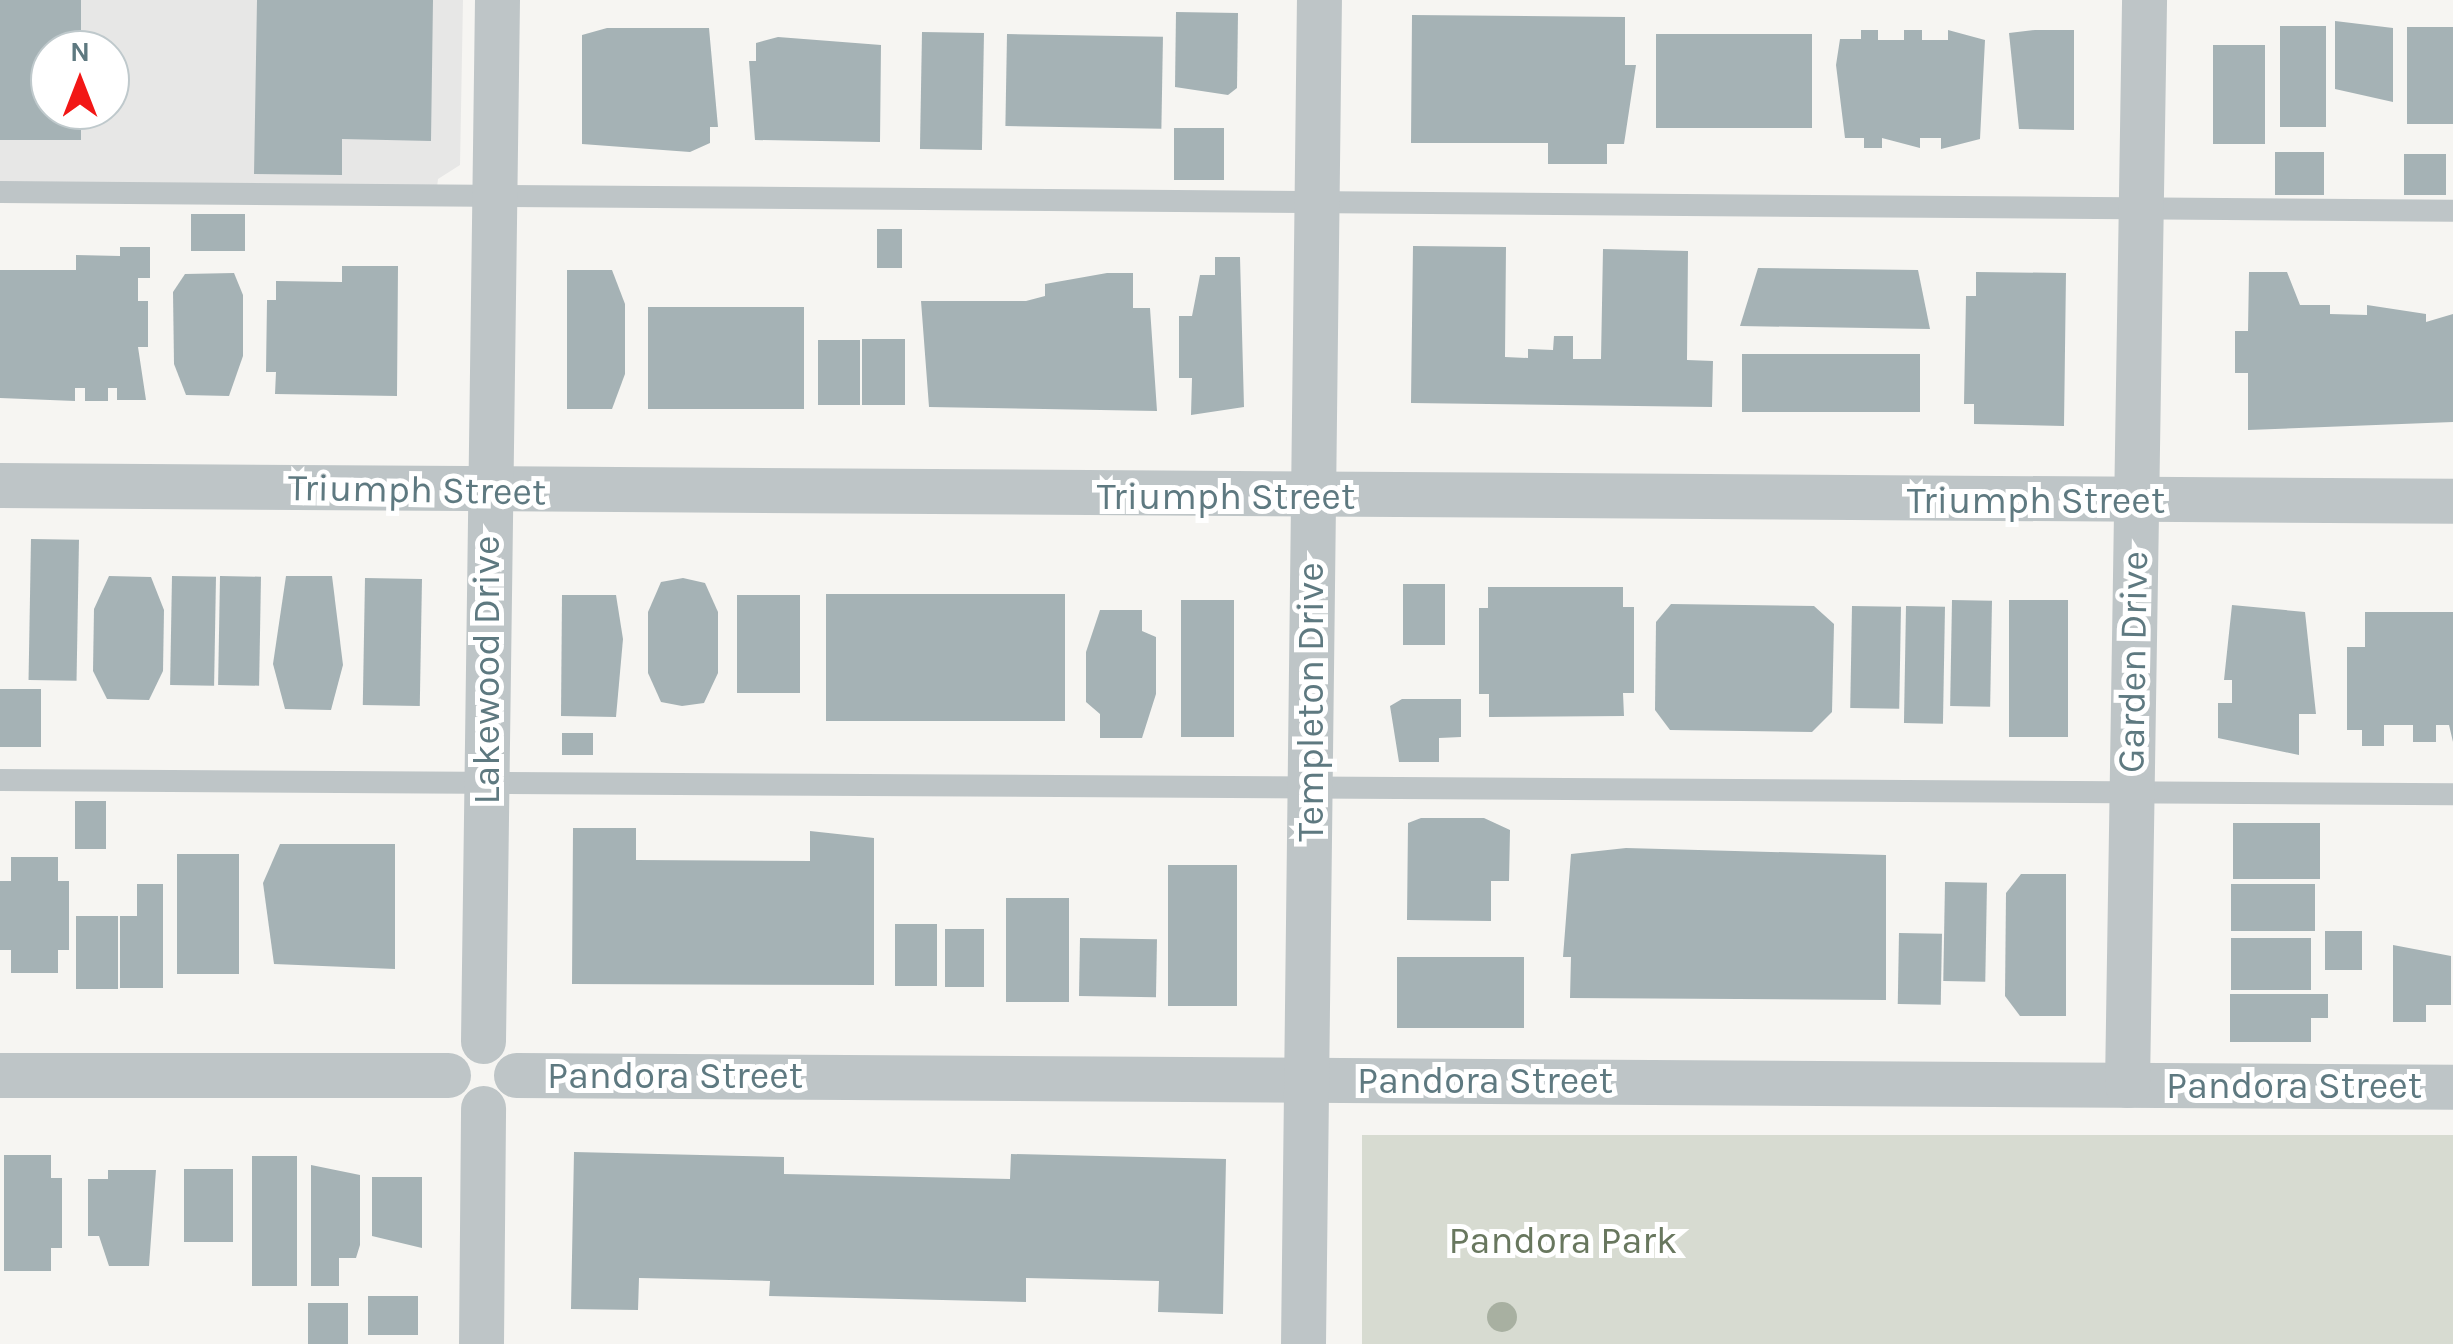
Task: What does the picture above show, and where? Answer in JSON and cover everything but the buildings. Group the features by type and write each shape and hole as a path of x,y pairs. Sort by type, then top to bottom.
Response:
{"street":[{"name":"Lakewood Drive","path":"483,1041 490,196 498,0"},
{"name":"Templeton Drive","path":"1303,1344 1318,0"},
{"name":"Garden Drive","path":"2127,1085 2144,0"},
{"name":"Triumph Street","path":"0,485 1312,498 2453,501"},
{"path":"483,1041 503,1048 516,1075 510,1094 483,1108 463,1102 448,1075 462,1047 483,1041"},
{"path":"0,1075 448,1075"},
{"name":"Pandora Street","path":"516,1075 2453,1087"},
{"path":"481,1344 483,1108"}],"lane":[{"path":"0,192 2453,210"},
{"path":"0,780 2130,798 2453,794"}],"shaded area":[{"path":"0,0 463,0 460,165 438,179 436,196 0,192"}],"green space":[{"name":"Pandora Park","path":"1362,1135 2453,1135 2453,1344 1362,1344"}]}
